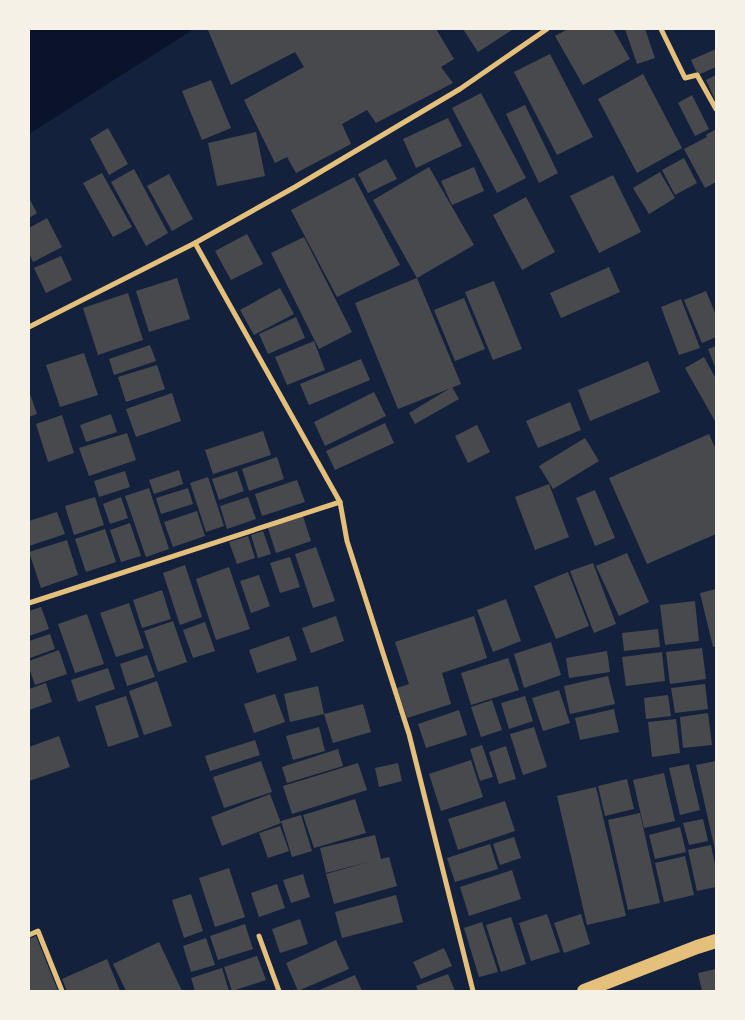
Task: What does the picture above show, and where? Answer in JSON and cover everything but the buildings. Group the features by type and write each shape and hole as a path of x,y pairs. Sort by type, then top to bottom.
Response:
{"highway":[{"path":"584,991 697,946 716,941"}],"street":[{"path":"29,327 195,243 460,89 547,29"},
{"path":"661,29 685,78 697,75 716,109"},
{"path":"195,243 340,502 348,541 409,734 473,991"},
{"path":"29,603 340,502"},
{"path":"29,935 38,931 62,991"},
{"path":"259,936 279,991"}],"water":[{"path":"29,29 194,29 29,134"}]}
